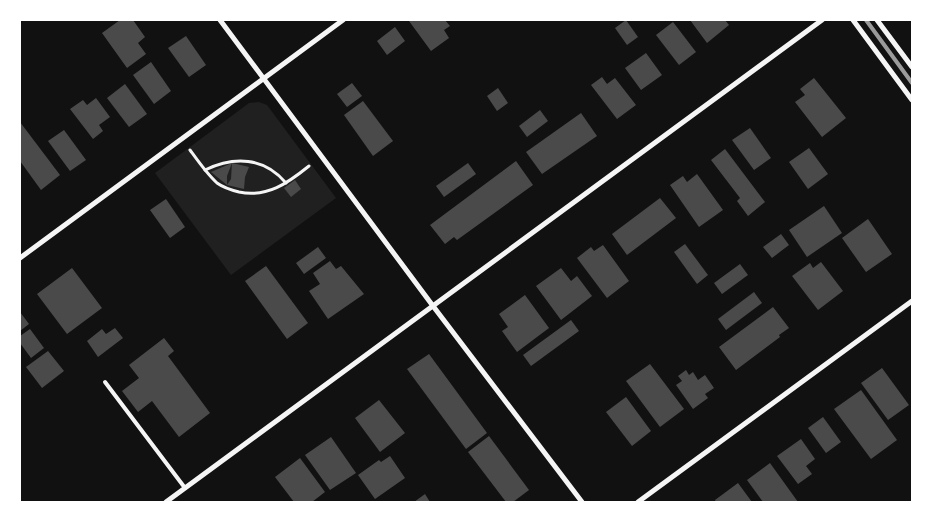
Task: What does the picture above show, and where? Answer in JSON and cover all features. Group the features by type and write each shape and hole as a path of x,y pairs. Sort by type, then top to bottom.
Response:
{"street":[{"path":"220,20 432,306 582,502"},
{"path":"20,258 343,20"},
{"path":"166,502 822,20"},
{"path":"853,20 912,100"},
{"path":"877,20 912,67"},
{"path":"638,502 912,301"}],"lane":[{"path":"105,382 184,488"}],"path":[{"path":"190,150 205,170 224,188 249,194 263,193 286,183 310,166"},
{"path":"205,170 231,161 250,161 271,169 286,183"}],"shaded area":[{"path":"259,102 267,105 336,198 231,275 155,173 249,103"}],"building":[{"path":"120,20 133,20 145,37 138,43 146,54 127,68 102,33"},
{"path":"445,20 450,26 444,30 449,38 431,51 409,21"},
{"path":"626,20 638,37 627,45 615,28"},
{"path":"690,20 725,20 729,25 707,43"},
{"path":"673,22 696,52 679,65 656,35"},
{"path":"395,27 405,41 387,55 377,41"},
{"path":"186,36 206,65 189,77 168,48"},
{"path":"646,53 662,75 641,90 625,68"},
{"path":"151,62 171,91 154,104 133,75"},
{"path":"602,77 607,84 615,78 636,105 617,119 591,85"},
{"path":"814,78 846,118 822,137 795,102 805,95 800,89"},
{"path":"352,83 362,96 347,107 337,94"},
{"path":"125,84 147,114 129,127 107,98"},
{"path":"498,88 508,103 497,111 487,96"},
{"path":"96,98 110,117 99,125 103,131 93,139 70,109 83,100 87,105"},
{"path":"363,101 393,141 373,156 344,115"},
{"path":"540,110 548,121 527,137 519,126"},
{"path":"581,113 597,136 542,174 526,152"},
{"path":"20,122 60,175 41,190 20,161"},
{"path":"750,128 771,158 754,170 732,140"},
{"path":"64,130 86,160 70,171 48,141"},
{"path":"809,148 828,174 808,189 789,162"},
{"path":"725,149 765,202 748,216 737,201 740,198 711,160"},
{"path":"516,161 533,185 457,240 454,237 445,244 430,225"},
{"path":"232,163 227,176 227,185 211,172"},
{"path":"232,163 249,167 245,177 244,189 227,185 231,179"},
{"path":"468,163 476,174 444,197 436,186"},
{"path":"697,174 723,210 699,227 670,185 683,176 687,182"},
{"path":"295,180 301,189 291,197 284,188"},
{"path":"660,198 676,218 627,255 612,234"},
{"path":"166,199 185,227 170,238 150,210"},
{"path":"824,206 842,233 807,257 789,230"},
{"path":"868,219 892,254 866,272 842,238"},
{"path":"781,234 789,245 772,258 763,247"},
{"path":"685,244 708,275 697,284 674,252"},
{"path":"603,245 629,281 607,298 577,258 591,247 594,251"},
{"path":"318,247 326,258 304,274 296,263"},
{"path":"330,261 336,269 341,266 364,294 328,319 309,291 320,284 313,273"},
{"path":"821,262 843,291 818,310 792,276 810,263 813,268"},
{"path":"740,264 748,275 722,294 714,283"},
{"path":"266,266 308,323 287,339 245,281"},
{"path":"72,268 102,308 67,334 37,294"},
{"path":"561,268 571,281 577,276 592,296 561,320 536,286"},
{"path":"754,292 762,303 726,330 718,319"},
{"path":"525,295 549,328 517,352 502,331 508,327 499,314"},
{"path":"773,307 789,328 736,370 719,347"},
{"path":"20,312 29,324 20,331"},
{"path":"571,320 579,331 531,366 523,355"},
{"path":"115,328 123,338 98,357 87,341 102,329 106,334"},
{"path":"30,329 44,348 31,358 20,343 20,336"},
{"path":"164,338 174,351 168,356 210,413 179,437 152,401 138,412 122,391 139,378 129,365"},
{"path":"48,351 64,371 42,388 26,367"},
{"path":"429,354 487,433 466,449 407,369"},
{"path":"650,364 684,409 660,427 626,381"},
{"path":"882,368 909,405 888,420 861,383"},
{"path":"686,370 689,375 693,372 698,380 705,375 714,388 705,394 708,398 693,409 676,385 682,381 678,376"},
{"path":"861,390 897,440 871,459 834,409"},
{"path":"626,397 651,431 632,446 606,412"},
{"path":"379,400 405,433 380,452 355,418"},
{"path":"823,417 841,442 826,453 808,428"},
{"path":"489,436 529,490 513,502 506,502 468,452"},
{"path":"331,437 356,473 330,490 305,455"},
{"path":"801,439 815,459 806,466 812,474 798,484 777,456"},
{"path":"390,456 405,478 375,499 358,475 379,460 381,462"},
{"path":"300,458 325,492 312,502 294,502 275,477"},
{"path":"770,463 798,502 763,502 747,480"},
{"path":"738,483 752,502 716,502 715,500"},
{"path":"425,494 430,502 414,502"}],"railway":[{"path":"866,20 912,83"}]}
